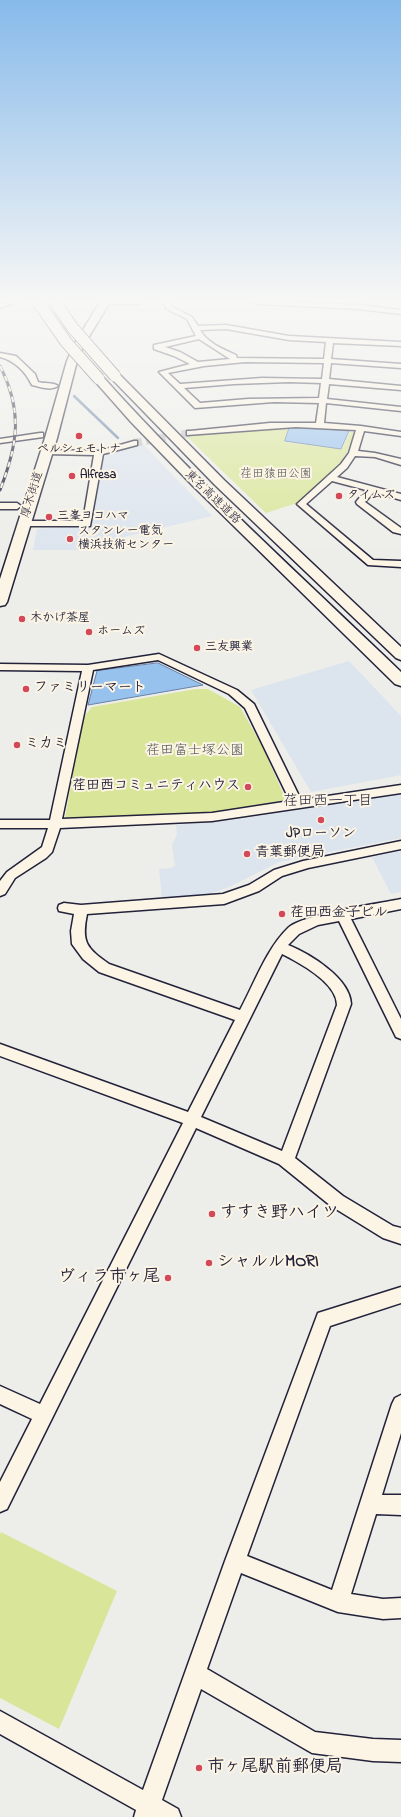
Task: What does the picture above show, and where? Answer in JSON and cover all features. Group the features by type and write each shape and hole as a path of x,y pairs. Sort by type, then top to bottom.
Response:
{"highway":[{"name":"厚木街道","path":"0,561 54,387"},
{"name":"厚木街道","path":"0,602 65,387"},
{"name":"東名高速道路","path":"106,387 135,420 197,483 401,681"},
{"name":"東名高速道路","path":"125,387 215,479 401,655"}],"street":[{"path":"178,387 198,406 249,401 323,402 401,409"},
{"path":"320,425 324,387"},
{"path":"390,387 401,388"},
{"path":"190,433 267,425 320,425 361,428 401,434"},
{"path":"361,428 353,453 344,466 301,504 371,563 401,564"},
{"path":"0,441 40,435"},
{"path":"46,452 99,452 134,443"},
{"path":"24,524 87,524 99,452"},
{"path":"353,453 375,455 401,462"},
{"path":"332,478 401,497"},
{"path":"372,489 360,502 396,530 401,531"},
{"path":"0,506 18,506"},
{"path":"0,667 88,668 159,657 233,692 250,706 298,805"},
{"path":"0,891 11,875 42,855 48,849 55,824 88,668"},
{"path":"0,824 55,824 204,818 401,789"},
{"path":"64,908 81,910 224,899 254,888 278,873 300,866 401,845"},
{"path":"0,1502 278,948 294,930 316,921 401,904"},
{"path":"81,910 76,930 78,944 88,956 104,968 244,1017"},
{"path":"343,915 401,1033"},
{"path":"278,948 289,950 322,973 342,996 344,1006 290,1152 285,1159"},
{"path":"0,1050 192,1120 285,1159 337,1201 389,1232 401,1236"},
{"path":"147,1811 235,1561 324,1319 401,1295"},
{"path":"0,1395 43,1415"},
{"path":"338,1602 401,1404"},
{"path":"368,1504 401,1505"},
{"path":"235,1561 338,1602 383,1609 401,1608"},
{"path":"195,1674 312,1742 372,1750 401,1751"},
{"path":"0,1722 147,1811 170,1817"}],"shaded area":[{"path":"140,441 212,516 111,540 111,550 33,550 37,529 91,526 102,454 132,442"},
{"path":"349,661 401,716 401,775 311,792 251,690"},
{"name":"青葉郵便局","path":"401,794 401,838 279,862 229,887 209,894 162,898 159,869 172,868 175,865 172,845 177,834 176,825 227,821"},
{"path":"401,851 401,892 391,894 372,857"}],"green space":[{"name":"荏田猿田公園","path":"289,426 284,442 342,449 350,432 355,432 348,450 339,465 327,478 297,503 266,513 185,435"},
{"name":"荏田富士塚公園","path":"196,689 208,689 240,707 262,746 286,800 214,813 65,818 83,718 92,707"},
{"path":"1,1532 117,1591 59,1729 0,1698"}],"water":[{"path":"290,426 349,431 341,449 285,441"},
{"path":"158,663 203,685 88,705 97,671"}],"waterway":[{"path":"74,396 118,438"}],"tunnel":[{"path":"134,443 190,433"}],"railway":[{"path":"0,490 11,458 14,442 15,413 8,387"}],"place":[{"name":"ペルシェモトナ","path":"79,436"},
{"name":"Alfresa","path":"72,476"},
{"name":"タイムズ","path":"339,496"},
{"name":"三峯ヨコハマ","path":"49,517"},
{"name":"スタンレー電気 横浜技術センター","path":"70,539"},
{"name":"木かげ茶屋","path":"22,619"},
{"name":"ホームズ","path":"89,632"},
{"name":"三友興業","path":"197,648"},
{"name":"ファミリーマート","path":"26,689"},
{"name":"ミカミ","path":"17,745"},
{"name":"荏田西コミュニティハウス","path":"248,787"},
{"name":"JPローソン","path":"321,820"},
{"name":"青葉郵便局","path":"247,854"},
{"name":"荏田西金子ビル","path":"282,914"},
{"name":"すすき野ハイツ","path":"212,1214"},
{"name":"シャルルMORI","path":"209,1263"},
{"name":"ヴィラ市ヶ尾","path":"168,1278"},
{"name":"市ヶ尾駅前郵便局","path":"199,1768"}],"district":[{"name":"荏田西一丁目","path":"328,803"}]}
